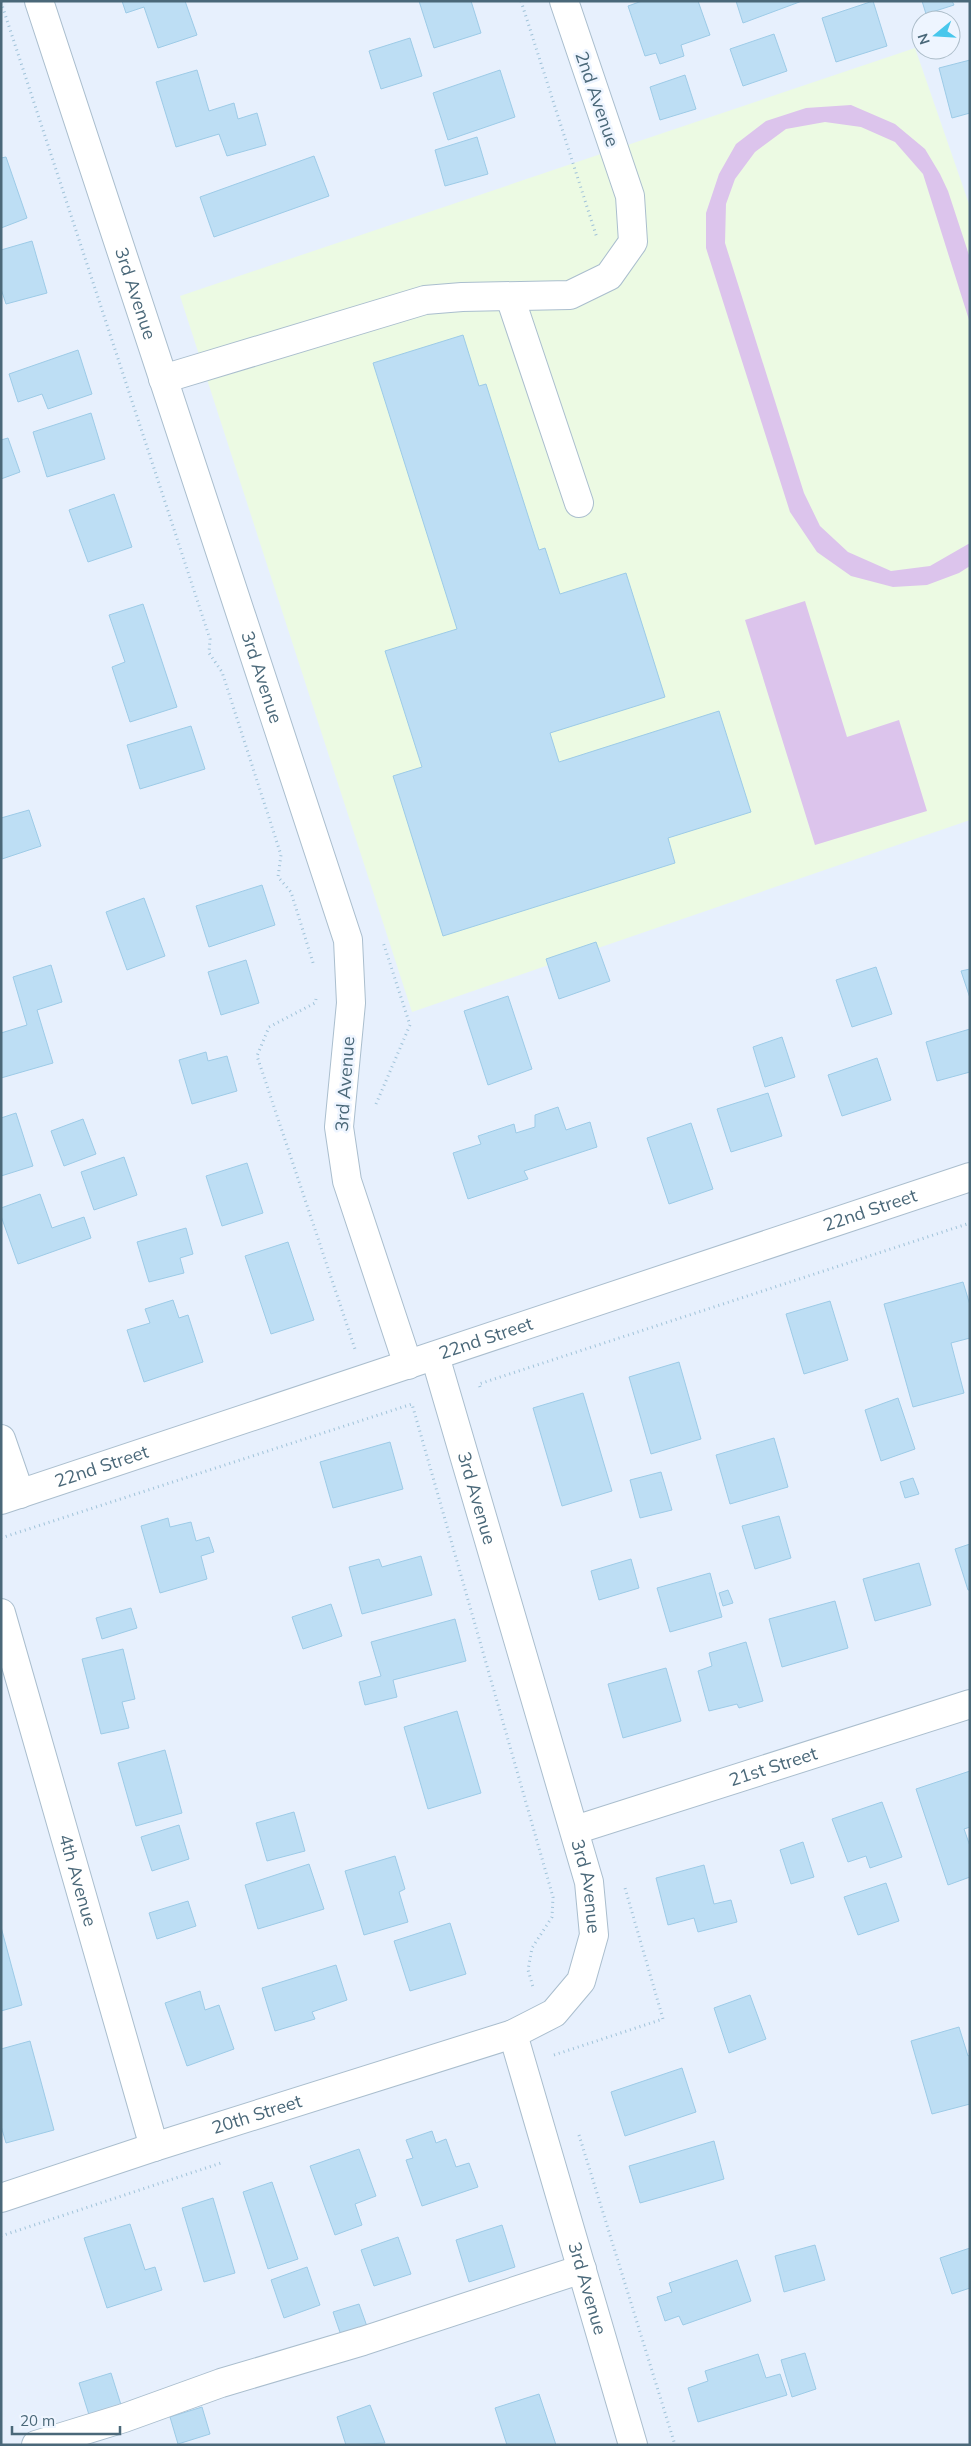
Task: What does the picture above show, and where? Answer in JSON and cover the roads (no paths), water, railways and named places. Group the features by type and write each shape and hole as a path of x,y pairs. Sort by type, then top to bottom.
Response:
{"street":[{"name":"3rd Avenue","path":"39,1 348,940 351,1003 339,1127 347,1181 408,1365"},
{"name":"2nd Avenue","path":"510,297 570,295 610,276 633,242 630,196 564,1"},
{"path":"163,379 425,300 462,297 510,297 578,503"},
{"name":"22nd Street","path":"10,1497 970,1177"},
{"name":"3rd Avenue","path":"435,1356 589,1882 594,1935 581,1981 554,2014 513,2034 633,2445"},
{"path":"1,1439 10,1497"},
{"name":"4th Avenue","path":"1,1613 154,2147"},
{"name":"21st Street","path":"575,1830 970,1704"},
{"name":"20th Street","path":"1,2198 154,2147 513,2034"},
{"path":"36,2445 124,2418 221,2383 364,2341 582,2269"}]}
